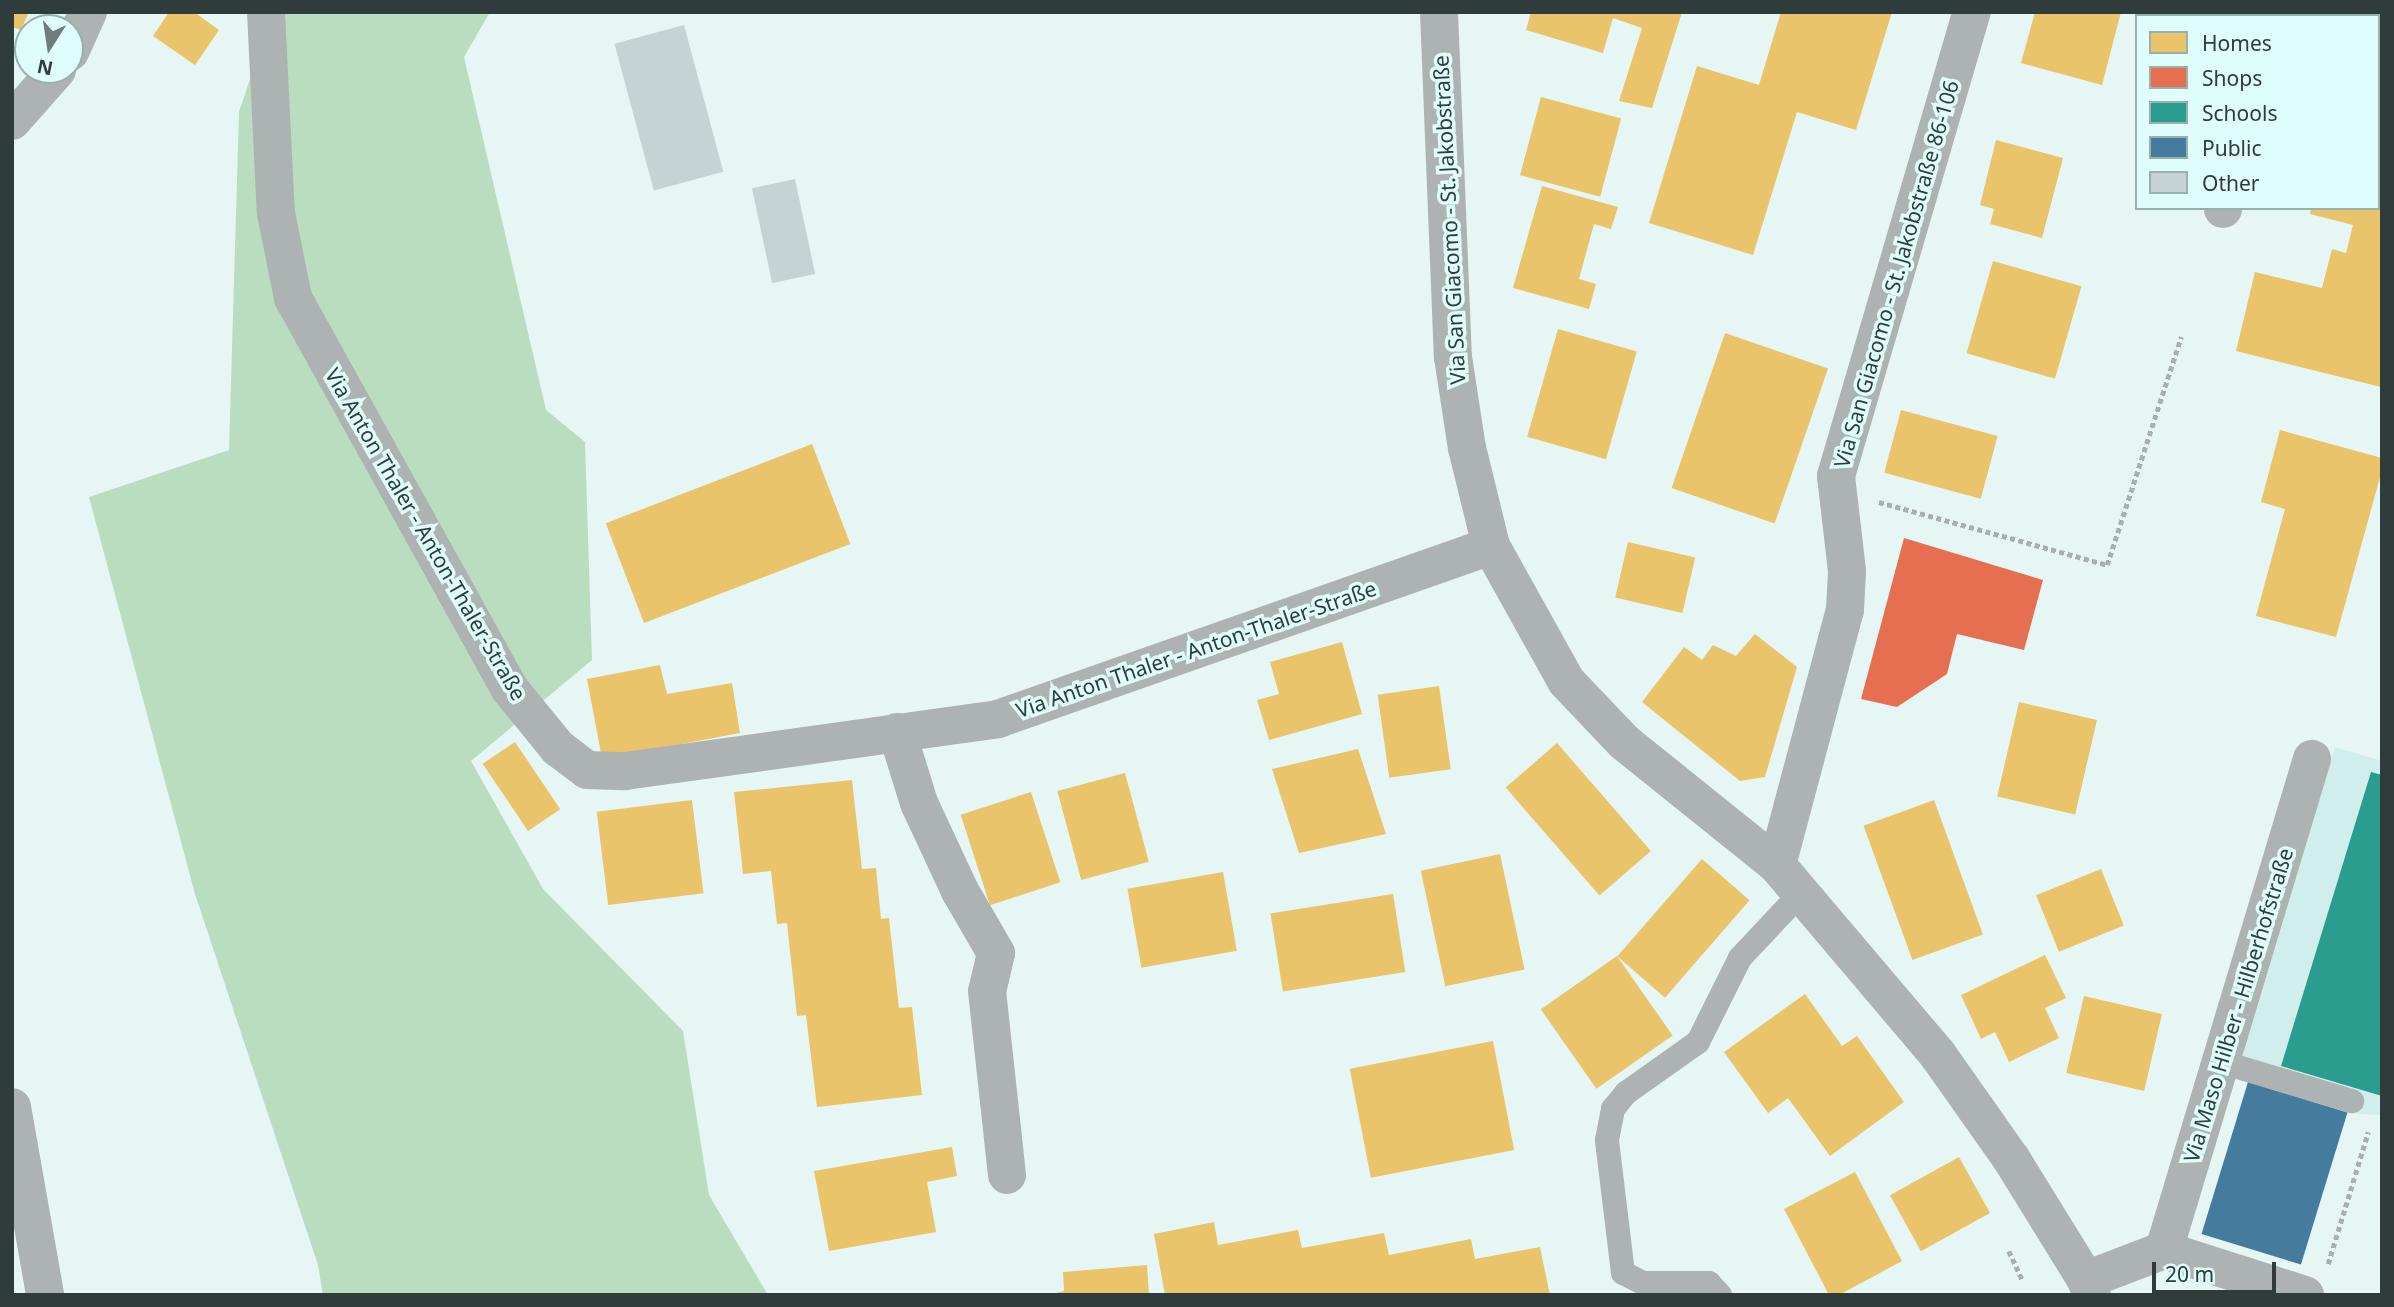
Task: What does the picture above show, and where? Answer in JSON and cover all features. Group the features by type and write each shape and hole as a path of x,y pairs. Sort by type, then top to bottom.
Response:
{"street":[{"name":"Via Anton Thaler - Anton-Thaler-Straße","path":"267,12 276,213 293,298 509,688 558,748 587,770 625,771 998,719 1491,546"},
{"name":"Via San Giacomo - St. Jakobstraße","path":"1439,12 1453,357 1467,448 1491,546 1566,681 1624,743 1790,879 1938,1055 2012,1160 2089,1287"},
{"name":"Via San Giacomo - St. Jakobstraße 86-106","path":"1790,879 1845,610 1847,570 1836,476 1972,12"},
{"path":"12,121 45,84"},
{"path":"897,732 919,803 960,891 996,953 987,991 1007,1175"},
{"name":"Via Maso Hilber - Hilberhofstraße","path":"2164,1250 2312,759"},
{"path":"12,1107 45,1295"},
{"path":"2089,1287 2164,1250 2315,1283"}],"lane":[{"path":"1720,1295 1709,1283 1643,1283 1623,1273 1607,1140 1613,1109 1626,1093 1698,1042 1741,958 1790,879"},
{"path":"2221,1062 2352,1101"}],"path":[{"path":"1838,490 2107,565 2181,337"},
{"path":"2315,1283 2371,1120"},
{"path":"2009,1251 2022,1279"}],"shaded area":[{"path":"2335,747 2382,761 2382,1115 2347,1113 2227,1076"}],"green space":[{"path":"280,12 490,12 464,57 546,410 585,442 592,660 471,761 543,889 683,1031 709,1195 768,1295 323,1295 318,1265 195,894 89,497 229,450 239,112 260,49"}],"building: Homes":[{"path":"12,12 29,12 14,14 14,28"},
{"path":"169,12 194,12 219,30 195,65 153,36"},
{"path":"1531,12 1682,12 1652,108 1619,101 1642,28 1613,18 1603,53 1526,30"},
{"path":"1781,12 1892,12 1856,130 1797,112 1753,255 1649,223 1697,66 1759,85"},
{"path":"2035,12 2121,12 2102,85 2021,63"},
{"path":"1541,97 1621,118 1600,197 1520,175"},
{"path":"2382,135 2381,387 2236,351 2255,272 2322,288 2332,249 2346,253 2353,225 2310,214 2311,210 2380,210"},
{"path":"1996,140 2063,158 2042,238 1990,224 1994,209 1980,205"},
{"path":"1542,186 1618,207 1611,229 1594,224 1579,279 1596,284 1589,309 1513,288"},
{"path":"1993,261 2081,286 2055,379 1967,353"},
{"path":"1558,329 1637,352 1606,459 1527,437"},
{"path":"1725,333 1828,368 1775,524 1672,488"},
{"path":"1901,410 1998,436 1981,499 1884,473"},
{"path":"2280,430 2382,458 2382,470 2336,637 2256,616 2285,509 2261,502"},
{"path":"812,444 850,544 644,623 606,523"},
{"path":"1628,542 1695,558 1682,613 1615,598"},
{"path":"1755,634 1797,667 1765,777 1740,781 1642,702 1684,647 1702,660 1713,645 1736,656"},
{"path":"1342,642 1362,714 1269,740 1257,700 1279,694 1270,662"},
{"path":"660,665 667,694 732,683 740,733 602,759 587,679"},
{"path":"1439,686 1451,769 1389,778 1378,695"},
{"path":"2019,702 2097,720 2075,815 1997,797"},
{"path":"515,742 560,809 528,831 483,764"},
{"path":"1557,743 1651,851 1599,896 1506,788"},
{"path":"1358,749 1386,834 1299,853 1272,769"},
{"path":"1125,773 1149,862 1081,880 1057,791"},
{"path":"852,780 862,869 876,868 881,919 889,918 899,1008 912,1007 922,1095 817,1107 806,1015 797,1016 787,923 777,924 771,871 743,874 734,792"},
{"path":"1031,792 1060,882 990,905 961,815"},
{"path":"692,800 703,893 608,905 597,812"},
{"path":"1934,800 1983,934 1912,960 1864,826"},
{"path":"1500,854 1525,969 1445,986 1421,871"},
{"path":"1702,859 1750,900 1665,998 1617,956"},
{"path":"2101,869 2124,926 2059,952 2036,895"},
{"path":"1223,872 1237,951 1141,968 1127,889"},
{"path":"1393,894 1405,972 1283,991 1271,913"},
{"path":"2045,955 2066,998 2045,1008 2059,1038 2009,1062 1995,1032 1981,1039 1961,995"},
{"path":"1617,956 1673,1035 1596,1089 1541,1009"},
{"path":"1805,994 1842,1046 1857,1036 1904,1102 1830,1156 1788,1098 1768,1113 1724,1052"},
{"path":"2084,996 2162,1014 2144,1091 2066,1073"},
{"path":"1493,1041 1514,1150 1371,1178 1350,1069"},
{"path":"952,1147 957,1176 927,1182 936,1232 829,1251 814,1171"},
{"path":"1959,1157 1990,1213 1921,1251 1890,1195"},
{"path":"1855,1172 1902,1261 1839,1295 1829,1295 1784,1209"},
{"path":"1214,1222 1218,1245 1298,1230 1302,1248 1384,1233 1389,1255 1471,1239 1475,1259 1540,1247 1550,1295 1165,1295 1154,1234"},
{"path":"1147,1265 1149,1295 1048,1295 1064,1291 1063,1272"}],"building: Shops":[{"path":"1904,538 2043,580 2024,650 1957,634 1947,674 1897,707 1861,699"}],"building: Schools":[{"path":"2371,772 2382,775 2382,1096 2281,1066"}],"building: Public":[{"path":"2248,1082 2347,1112 2301,1264 2202,1234"}],"building: Other":[{"path":"684,25 723,172 654,190 614,44"},
{"path":"795,179 815,274 772,283 752,188"}]}
